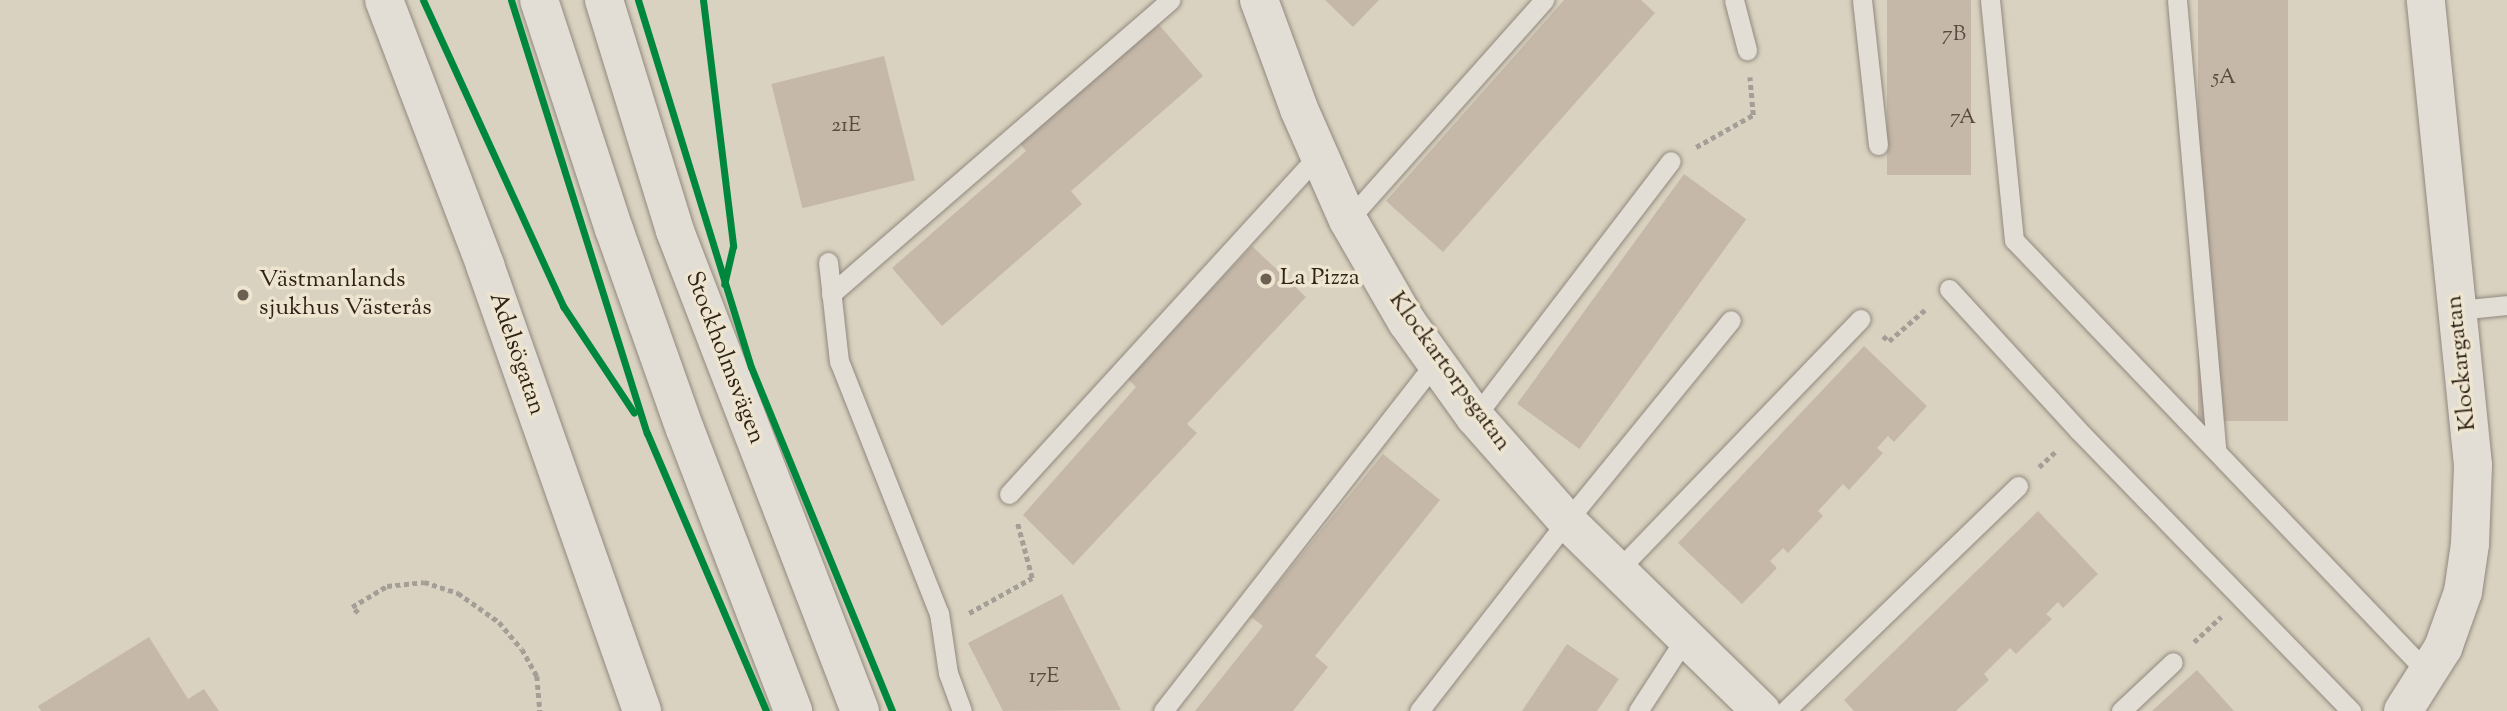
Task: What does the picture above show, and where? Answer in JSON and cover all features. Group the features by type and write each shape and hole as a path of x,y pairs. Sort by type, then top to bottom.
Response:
{"street":[{"name":"Adelsögatan","path":"384,0 485,265 642,711"},
{"path":"540,0 636,292 793,711"},
{"name":"Stockholmsvägen","path":"604,0 675,231 860,711"},
{"name":"Klockartorpsgatan","path":"1259,0 1299,109 1348,220 1407,322 1475,417 1567,521 1761,711"},
{"name":"Klockargatan","path":"2403,711 2443,648 2463,593 2470,544 2473,465 2426,0"}],"lane":[{"path":"831,294 1171,0"},
{"path":"1348,220 1544,0"},
{"path":"1734,0 1747,50"},
{"path":"1862,0 1878,145"},
{"path":"1990,0 2014,240 2428,673"},
{"path":"2177,0 2216,450"},
{"path":"1009,494 1319,155"},
{"path":"1475,417 1671,161"},
{"path":"828,262 839,361 939,613 948,673 962,711"},
{"path":"1949,289 2078,430 2351,711"},
{"path":"2457,310 2507,305"},
{"path":"1618,570 1860,319"},
{"path":"1419,711 1567,521 1731,320"},
{"path":"1163,711 1436,362"},
{"path":"1785,711 2018,486"},
{"path":"1638,711 1686,637"},
{"path":"2121,711 2173,662"}],"path":[{"path":"1671,161 1753,115 1747,50"},
{"path":"1860,319 1889,341 1949,289"},
{"path":"2018,486 2078,430"},
{"path":"941,628 1032,578 1009,494"},
{"path":"359,613 352,607 387,586 424,582 458,593 499,622 522,649 537,676 540,711"},
{"path":"2173,662 2242,597"}],"building":[{"path":"1325,0 1379,0 1353,27"},
{"path":"1564,0 1641,0 1655,13 1443,252 1386,201"},
{"path":"1887,0 1971,0 1971,175 1887,175"},
{"path":"2198,0 2288,0 2288,421 2198,421"},
{"path":"1155,20 1203,76 1071,191 1082,204 942,326 892,268 1026,151 1017,140"},
{"path":"884,56 915,180 802,208 771,84"},
{"path":"1684,174 1746,219 1579,449 1517,404"},
{"path":"1252,246 1306,297 1187,424 1197,433 1073,565 1023,515 1136,387 1127,378"},
{"path":"1864,346 1927,406 1894,442 1888,436 1877,448 1883,453 1849,490 1843,484 1818,511 1823,516 1788,553 1783,548 1770,561 1777,568 1742,604 1678,543"},
{"path":"1383,454 1440,500 1315,656 1328,667 1293,711 1195,711 1263,626 1251,617"},
{"path":"2038,511 2098,574 2063,608 2058,602 2046,614 2052,619 2016,654 2010,648 1984,674 1989,680 1956,711 1854,711 1844,700"},
{"path":"1062,594 1121,710 1003,711 968,643"},
{"path":"149,637 188,699 204,689 219,711 41,711 38,706"},
{"path":"1567,644 1619,679 1597,711 1522,711"},
{"path":"2197,670 2234,711 2152,711"}],"cycle path":[{"path":"423,0 563,306 634,413"},
{"path":"511,0 647,433 766,711"},
{"path":"638,0 751,367 892,711"},
{"path":"703,0 733,246 724,284"}],"place":[{"name":"La Pizza","path":"1266,279"},
{"name":"Västmanlands sjukhus Västerås","path":"243,295"}]}
